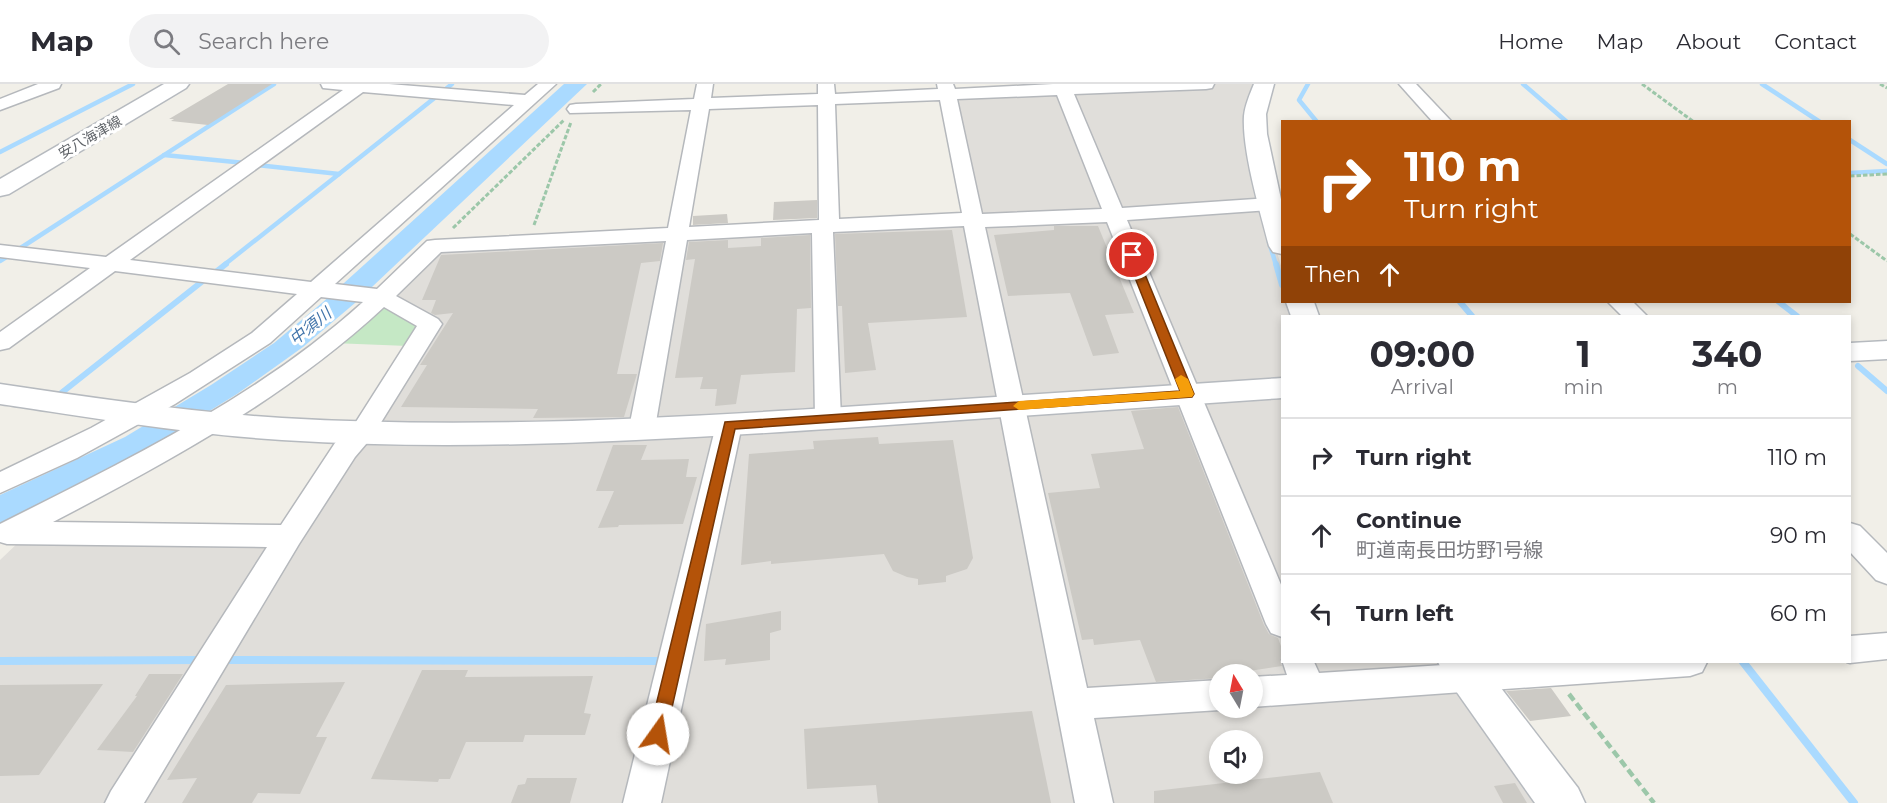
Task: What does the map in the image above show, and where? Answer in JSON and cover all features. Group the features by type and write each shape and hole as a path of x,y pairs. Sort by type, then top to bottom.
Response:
{"street":[{"path":"0,98 36,84"},
{"path":"0,105 53,84"},
{"name":"安八海津線","path":"0,189 179,84"},
{"path":"329,84 528,101"},
{"path":"0,483 140,414 261,338 322,290 548,84"},
{"path":"576,109 703,94 1206,84"},
{"path":"1264,84 1255,114 1256,134 1270,204 1281,242"},
{"path":"1407,84 1441,120"},
{"path":"0,343 361,85"},
{"path":"1062,87 1281,622"},
{"path":"946,89 1094,803"},
{"path":"826,91 825,226 828,418"},
{"path":"642,428 703,94"},
{"path":"4,534 177,445 293,371 435,246 529,239 1116,215 1270,204"},
{"path":"0,251 379,296 430,324 363,431 345,450 289,536 124,803"},
{"path":"1621,303 1634,315"},
{"path":"1851,352 1887,350"},
{"path":"0,394 209,423 363,431 576,432 729,425 1281,388"},
{"path":"642,803 729,425"},
{"path":"4,534 289,536"},
{"path":"1851,535 1887,572"},
{"path":"1851,649 1887,646"},
{"path":"1263,688 1304,675 1464,670 1552,672 1676,663"},
{"path":"1464,670 1562,803"},
{"path":"1072,704 1209,695"}],"path":[{"path":"576,109 601,84"},
{"path":"1642,84 1691,120"},
{"path":"1880,84 1887,88"},
{"path":"435,246 568,116 571,122 529,239"},
{"path":"1851,176 1887,174"},
{"path":"1851,235 1887,261"},
{"path":"1552,672 1654,803"}],"shaded area":[{"path":"1182,84 1260,84 1264,208 1281,266 1281,303 1293,303 1297,315 1281,315 1281,663 1449,663 1550,803 0,803 0,560 21,540 294,543 440,323 398,298 397,292 434,254 448,250 984,223 956,96"}],"green space":[{"path":"381,302 421,325 408,346 332,343"}],"water":[{"name":"中須川","path":"564,84 587,84 355,303 303,347 237,394 151,447 0,523 0,495 125,437 211,385 274,343 323,302"}],"building":[{"path":"228,84 272,84 208,125 169,119"},
{"path":"817,200 817,218 773,220 774,202"},
{"path":"727,214 728,223 693,225 693,216"},
{"path":"1054,226 1098,226 1134,313 1105,315 1119,353 1093,356 1070,293 1008,296 994,235 1054,230"},
{"path":"952,230 967,317 868,323 876,370 845,373 842,306 838,306 835,234"},
{"path":"810,235 811,308 797,309 795,372 741,375 736,404 715,406 717,389 700,389 703,377 675,378 695,259 686,260 689,242 728,240 728,248 761,246 761,238"},
{"path":"663,243 660,261 641,263 617,374 637,374 624,417 533,418 538,409 401,407 427,365 420,365 453,313 435,315 431,313 436,300 422,300 441,255"},
{"path":"1178,407 1264,625 1269,634 1278,638 1281,646 1282,666 1263,669 1263,664 1209,664 1209,679 1156,682 1140,640 1094,645 1093,639 1082,640 1048,493 1100,488 1091,454 1144,449 1131,411"},
{"path":"878,437 879,444 953,440 973,558 967,569 946,576 946,582 918,585 918,579 893,571 884,554 741,565 749,454 814,449 813,441"},
{"path":"613,445 647,445 641,460 689,459 686,477 697,477 683,524 619,525 618,527 598,528 614,491 596,491"},
{"path":"781,611 781,630 770,633 770,660 725,665 726,659 704,661 706,624"},
{"path":"422,670 468,670 465,677 593,676 584,713 591,714 585,735 525,735 523,742 466,742 450,779 439,779 438,782 371,779"},
{"path":"149,674 183,674 133,752 97,750 137,696 135,696"},
{"path":"345,682 316,737 327,737 300,794 258,793 252,803 182,803 197,778 167,780 226,685"},
{"path":"103,684 39,775 0,776 0,685"},
{"path":"1551,688 1571,716 1530,721 1506,691"},
{"path":"1032,711 1051,803 878,803 876,785 807,789 804,729"},
{"path":"1320,772 1333,803 1154,803 1154,791 1215,784 1263,784 1263,779"},
{"path":"527,778 577,778 570,803 511,803 518,785 525,784"},
{"path":"1515,783 1527,803 1503,803 1494,786"}],"waterway":[{"path":"0,152 133,84"},
{"path":"164,155 274,84"},
{"path":"442,92 452,84"},
{"path":"1308,84 1299,100 1315,120"},
{"path":"1523,84 1565,120"},
{"path":"1762,84 1817,120"},
{"path":"339,174 437,96"},
{"path":"1851,141 1887,164"},
{"path":"19,249 164,155"},
{"path":"164,155 245,163"},
{"path":"257,165 339,174"},
{"path":"1851,173 1887,171"},
{"path":"224,265 339,174"},
{"path":"1269,242 1276,265"},
{"path":"0,261 8,256"},
{"path":"217,271 226,264"},
{"path":"1276,264 1281,282"},
{"path":"60,394 204,280"},
{"path":"1461,303 1471,315"},
{"path":"1780,303 1796,315"},
{"path":"1858,366 1887,391"},
{"path":"0,661 201,660"},
{"path":"221,660 660,661"},
{"path":"1744,663 1854,803"}],"slow traffic":[{"path":"1019,406 1188,394 1181,379"}],"route":[{"path":"658,734 729,425 1188,394 1132,255"}]}
